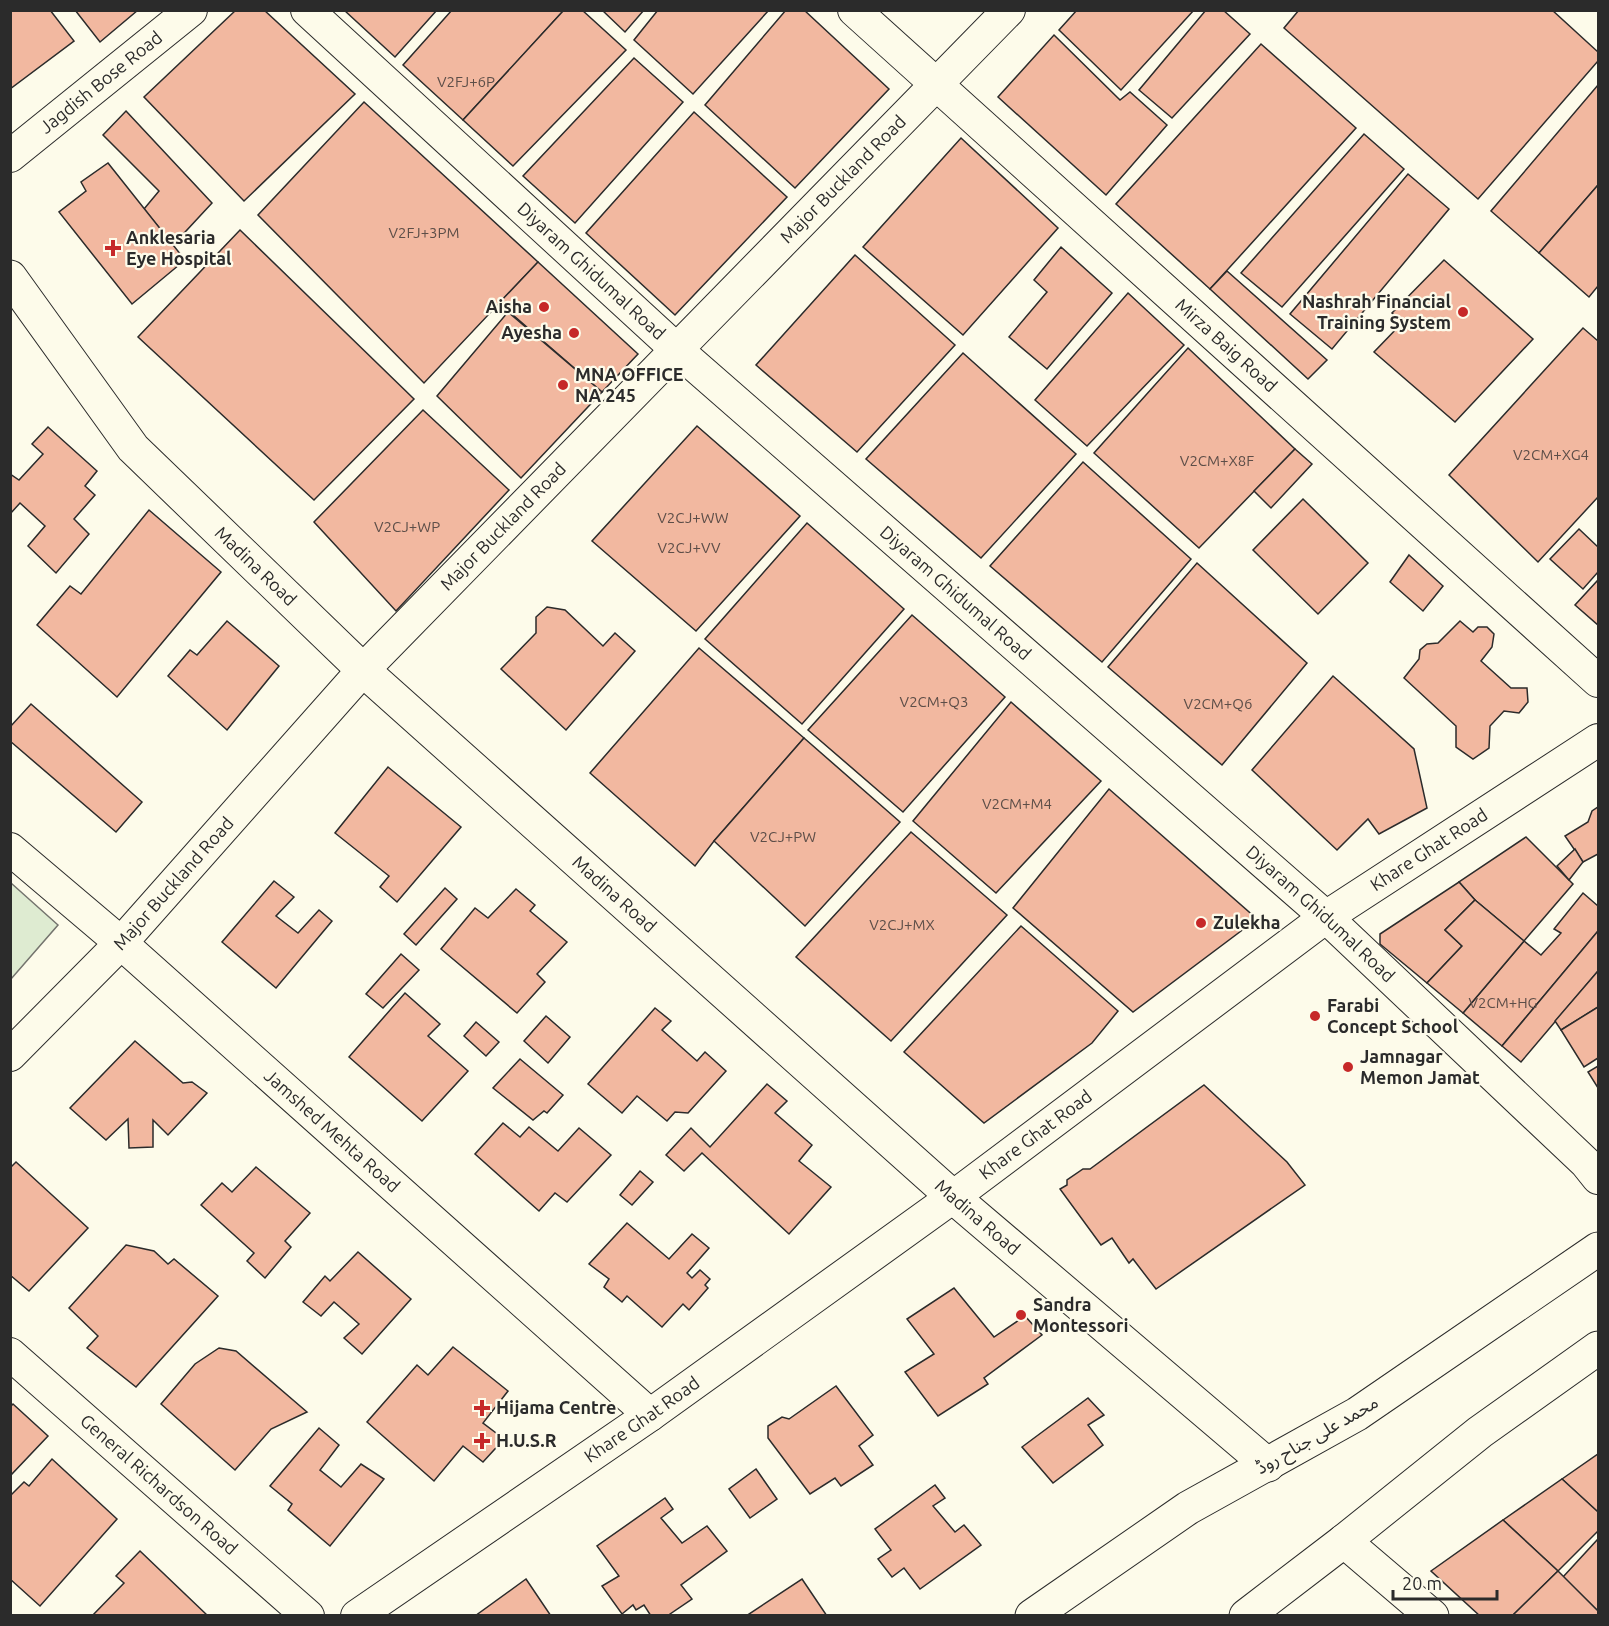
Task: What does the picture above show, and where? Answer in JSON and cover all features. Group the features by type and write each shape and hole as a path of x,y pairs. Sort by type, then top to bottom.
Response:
{"main road":[{"name":"Madina Road","path":"10,277 133,448 363,670 954,1197 1268,1465"},
{"name":"محمد علی جناح روڈ","path":"1032,1616 1188,1508 1357,1414 1599,1250"},
{"path":"1246,1616 1480,1432 1599,1348"},
{"path":"1344,1541 1424,1613"}],"street":[{"name":"Jagdish Bose Road","path":"10,156 191,10"},
{"name":"Diyaram Ghidumal Road","path":"307,10 677,350 1326,917 1586,1163 1599,1178"},
{"name":"Mirza Baig Road","path":"854,10 1599,681"},
{"name":"Major Buckland Road","path":"10,1054 121,943 363,670 1009,10"},
{"name":"Khare Ghat Road","path":"357,1616 650,1415 954,1197 1326,917 1599,740"},
{"name":"Jamshed Mehta Road","path":"10,849 121,943 650,1415"},
{"name":"General Richardson Road","path":"10,1354 308,1616"}],"green space":[{"path":"11,883 58,925 11,979"}],"building":[{"path":"10,10 50,10 74,41 10,89"},
{"path":"75,10 138,10 100,42"},
{"path":"236,10 264,10 355,94 244,201 144,97"},
{"path":"344,10 437,10 395,57"},
{"path":"452,10 564,10 463,120 403,65"},
{"path":"564,10 582,10 626,50 513,166 463,120"},
{"path":"602,10 644,10 625,32"},
{"path":"658,10 769,10 693,94 634,40"},
{"path":"786,10 804,10 889,89 795,188 705,105"},
{"path":"1077,10 1194,10 1121,90 1059,30"},
{"path":"1206,10 1223,10 1250,34 1172,118 1139,90"},
{"path":"1299,10 1552,10 1598,52 1598,61 1478,199 1284,28"},
{"path":"1054,35 1120,100 1130,92 1167,125 1106,195 998,97"},
{"path":"1261,44 1356,128 1210,289 1116,204"},
{"path":"634,58 683,102 575,223 523,176"},
{"path":"1598,85 1598,185 1539,253 1491,211"},
{"path":"364,102 538,262 424,383 258,215"},
{"path":"126,111 212,203 173,245 144,209 159,191 103,135"},
{"path":"694,112 787,197 675,315 586,233"},
{"path":"1364,134 1404,169 1282,307 1241,273"},
{"path":"961,138 1058,228 963,335 863,247"},
{"path":"108,163 185,260 132,304 59,212 86,191 81,182"},
{"path":"1408,174 1449,209 1332,349 1290,314"},
{"path":"1598,185 1598,286 1589,297 1539,253"},
{"path":"240,230 414,399 314,500 138,337"},
{"path":"1061,247 1112,293 1047,369 1009,337 1047,292 1034,280"},
{"path":"855,255 955,345 857,452 756,365"},
{"path":"1444,260 1533,339 1455,422 1374,352 1402,323 1392,313"},
{"name":"Ayesha","path":"538,262 638,354 602,392 499,303"},
{"path":"1227,271 1327,360 1308,379 1210,289"},
{"path":"1128,293 1184,345 1087,446 1035,400"},
{"path":"508,312 602,392 521,478 437,396"},
{"path":"1583,328 1598,341 1598,497 1538,562 1449,475"},
{"path":"1188,348 1295,449 1199,548 1094,453"},
{"path":"963,353 1076,454 981,558 866,459"},
{"path":"423,410 509,490 396,611 314,522"},
{"path":"697,426 800,516 696,631 592,541"},
{"path":"48,427 97,471 85,486 95,495 74,519 89,534 56,573 28,546 45,526 20,503 10,514 10,474 19,480 43,454 32,444"},
{"path":"1295,449 1312,464 1271,508 1254,491"},
{"path":"1083,462 1191,559 1102,662 990,566"},
{"path":"1303,499 1368,563 1318,614 1253,550"},
{"path":"149,510 221,572 117,697 37,625 70,586 81,594"},
{"path":"807,523 904,609 802,724 705,639"},
{"path":"1579,529 1598,547 1598,572 1583,589 1550,559"},
{"path":"1409,555 1443,586 1423,611 1390,582"},
{"path":"1197,563 1307,663 1222,765 1108,667"},
{"path":"1598,580 1598,625 1575,605"},
{"path":"547,607 565,610 603,646 615,633 635,651 566,730 501,669 536,633 536,617"},
{"path":"912,615 1005,697 903,812 808,730"},
{"path":"227,621 279,666 227,730 168,676 190,650 197,655"},
{"path":"1460,621 1473,632 1478,627 1487,627 1494,634 1492,647 1481,661 1511,688 1527,688 1528,702 1519,713 1504,711 1490,726 1489,748 1473,759 1456,747 1456,726 1404,678 1419,659 1420,650 1427,644 1438,643"},
{"path":"699,648 804,738 695,866 590,773"},
{"path":"1333,676 1414,749 1427,808 1379,834 1368,819 1337,850 1252,770"},
{"path":"1011,702 1101,781 996,893 913,821"},
{"path":"31,704 142,802 116,832 10,741 10,727"},
{"path":"804,738 900,822 805,926 714,841"},
{"path":"388,767 461,827 397,902 380,887 389,876 335,833"},
{"path":"1109,789 1257,919 1133,1012 1013,908"},
{"path":"1598,807 1598,854 1583,862 1565,836 1588,822 1592,811"},
{"path":"911,832 1007,915 891,1041 796,957"},
{"path":"1526,837 1573,884 1524,941 1475,900 1459,882"},
{"path":"1575,849 1583,862 1569,880 1557,866"},
{"path":"274,881 294,897 276,916 298,933 319,910 332,921 276,988 222,942"},
{"path":"1459,882 1475,900 1445,930 1462,946 1427,983 1380,944 1380,934"},
{"path":"445,888 457,899 416,945 404,934"},
{"path":"516,889 535,905 530,911 567,942 537,974 545,982 517,1013 441,949 475,908 488,918"},
{"path":"1583,893 1598,906 1598,931 1502,1046 1463,1013 1524,941 1541,955 1561,933 1554,929"},
{"path":"1475,900 1524,941 1463,1013 1427,983 1462,946 1445,930"},
{"path":"1021,926 1118,1011 1092,1043 984,1123 904,1052"},
{"path":"1598,931 1598,971 1521,1062 1502,1046"},
{"path":"401,954 419,970 383,1008 366,994"},
{"path":"1598,971 1598,1007 1561,1030 1555,1021"},
{"path":"405,993 440,1024 428,1036 468,1071 422,1121 349,1057"},
{"path":"1598,1007 1598,1058 1584,1067 1561,1030"},
{"path":"655,1008 671,1021 662,1030 697,1061 705,1052 726,1071 688,1113 675,1112 667,1121 637,1096 622,1113 588,1084"},
{"path":"546,1016 570,1037 548,1063 524,1041"},
{"path":"476,1022 499,1042 486,1056 464,1036"},
{"path":"135,1041 183,1083 192,1082 207,1093 168,1135 153,1120 153,1147 129,1148 128,1119 106,1140 70,1108"},
{"path":"520,1059 563,1095 547,1113 544,1111 533,1120 493,1088"},
{"path":"1598,1066 1598,1088 1588,1072"},
{"path":"767,1084 787,1101 775,1113 812,1145 799,1161 831,1187 789,1234 702,1153 684,1171 666,1155 691,1128 710,1147"},
{"path":"1204,1085 1287,1162 1305,1185 1156,1289 1133,1259 1129,1263 1112,1238 1101,1245 1060,1189 1067,1185 1067,1180 1083,1169 1090,1169"},
{"path":"503,1123 520,1137 529,1127 558,1151 579,1128 611,1155 567,1202 555,1193 539,1211 475,1154"},
{"path":"16,1162 88,1228 29,1291 10,1275 10,1168"},
{"path":"256,1167 310,1213 285,1241 291,1247 265,1278 247,1261 254,1253 201,1205 222,1183 232,1192"},
{"path":"640,1171 653,1182 632,1205 620,1195"},
{"path":"627,1223 669,1259 692,1234 709,1248 687,1273 692,1278 700,1270 710,1279 705,1285 708,1288 689,1310 683,1304 662,1327 627,1296 622,1302 604,1287 609,1279 589,1264"},
{"path":"126,1245 154,1251 168,1264 174,1259 218,1296 136,1387 87,1348 98,1336 69,1308"},
{"path":"358,1252 411,1299 362,1354 344,1338 359,1324 334,1302 321,1316 303,1302 325,1276 330,1281"},
{"path":"954,1288 994,1337 1025,1316 1042,1335 984,1378 988,1384 938,1416 905,1372 934,1354 907,1319"},
{"path":"453,1347 508,1391 483,1423 504,1439 483,1462 463,1446 434,1481 367,1422 417,1365 428,1375"},
{"path":"219,1348 236,1351 307,1412 271,1429 235,1470 161,1404 195,1364"},
{"path":"836,1386 873,1435 859,1446 873,1465 841,1486 835,1478 810,1494 768,1438 768,1426 782,1417 789,1419"},
{"path":"1088,1398 1104,1415 1088,1425 1103,1445 1053,1483 1022,1447"},
{"path":"13,1404 48,1436 10,1476 10,1407"},
{"path":"319,1428 339,1445 320,1470 341,1487 361,1464 384,1479 330,1546 288,1510 292,1504 270,1486"},
{"path":"1598,1454 1598,1512 1562,1479"},
{"path":"52,1459 117,1519 40,1606 10,1579 10,1496 24,1482 29,1486"},
{"path":"756,1469 777,1499 750,1518 729,1489"},
{"path":"1562,1479 1598,1512 1598,1531 1558,1571 1503,1520"},
{"path":"935,1485 945,1498 933,1506 955,1532 964,1525 981,1545 920,1589 904,1568 892,1577 878,1559 891,1550 875,1529"},
{"path":"665,1498 673,1509 661,1518 682,1543 707,1526 727,1551 681,1585 692,1599 667,1616 651,1616 644,1605 636,1610 633,1605 622,1614 602,1586 619,1576 597,1546"},
{"path":"1503,1520 1558,1571 1512,1616 1480,1616 1431,1571"},
{"path":"1598,1539 1598,1611 1563,1577"},
{"path":"140,1551 208,1616 92,1616 124,1583 116,1576"},
{"path":"1558,1571 1598,1611 1598,1616 1512,1616"},
{"path":"526,1579 551,1616 475,1616"},
{"path":"802,1579 827,1616 746,1616"}],"place":[{"name":"Anklesaria Eye Hospital","path":"113,248"},
{"name":"Aisha","path":"544,307"},
{"name":"Nashrah Financial Training System","path":"1463,312"},
{"name":"Ayesha","path":"574,333"},
{"name":"MNA OFFICE NA 245","path":"563,385"},
{"name":"Zulekha","path":"1201,923"},
{"name":"Farabi Concept School","path":"1315,1016"},
{"name":"Jamnagar Memon Jamat","path":"1348,1067"},
{"name":"Sandra Montessori","path":"1021,1315"},
{"name":"Hijama Centre","path":"482,1408"},
{"name":"H.U.S.R","path":"482,1441"}]}
